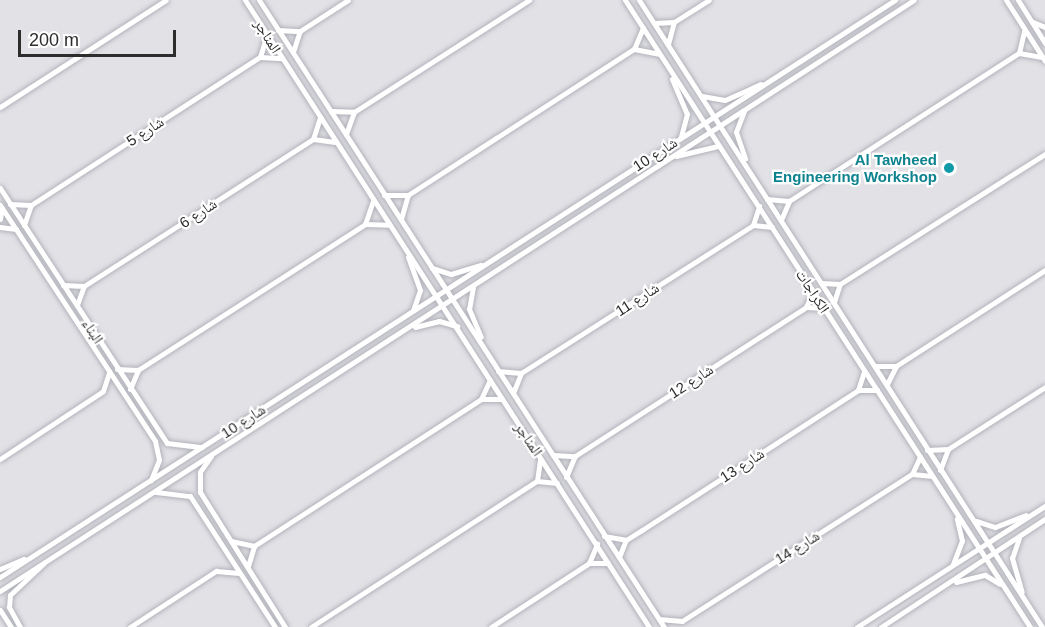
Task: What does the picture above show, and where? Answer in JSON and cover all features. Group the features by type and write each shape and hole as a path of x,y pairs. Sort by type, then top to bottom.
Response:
{"street":[{"path":"0,107 166,0"},
{"name":"المناجر","path":"245,0 648,626"},
{"name":"المناجر","path":"258,0 430,267 483,344 498,371 664,627"},
{"path":"278,30 300,31 348,0"},
{"path":"331,111 354,112 529,0"},
{"name":"الكراجات","path":"625,0 1030,627"},
{"name":"الكراجات","path":"639,0 876,366 927,450 1038,621 1044,626"},
{"path":"654,23 674,22 709,0"},
{"name":"شارع 10","path":"0,577 895,0"},
{"name":"شارع 10","path":"0,591 914,0"},
{"path":"1006,0 1043,59"},
{"path":"1018,0 1045,43"},
{"path":"1030,20 1045,27"},
{"path":"668,45 674,22"},
{"path":"384,195 408,195 634,50 643,28"},
{"path":"293,53 300,31"},
{"path":"781,220 789,201 1019,53 1024,31"},
{"path":"267,34 260,57 282,58"},
{"path":"634,50 660,54"},
{"path":"1019,53 1043,59"},
{"name":"شارع 5","path":"31,205 260,57"},
{"name":"الكراجات","path":"670,71 687,114 681,138"},
{"name":"شارع 10","path":"700,94 725,99 765,83"},
{"name":"الكراجات","path":"746,108 736,132 747,165"},
{"path":"346,134 354,112"},
{"path":"320,116 313,139 337,143"},
{"name":"شارع 6","path":"84,286 313,139"},
{"name":"شارع 10","path":"671,157 719,146"},
{"path":"822,283 840,284 1045,154"},
{"name":"البناء","path":"0,188 167,442 203,447"},
{"path":"401,220 408,195"},
{"path":"767,199 789,201"},
{"path":"365,224 374,200"},
{"path":"10,204 31,205 24,225"},
{"path":"0,219 1,206"},
{"name":"البناء","path":"1,206 158,447 150,481"},
{"path":"759,206 753,225 772,227"},
{"path":"130,389 138,370 365,224 389,225"},
{"name":"شارع 11","path":"521,373 753,225"},
{"path":"0,227 16,229"},
{"name":"المناجر","path":"407,253 420,290 412,311"},
{"name":"شارع 10","path":"430,267 451,274 485,264"},
{"path":"887,384 896,366 1045,270"},
{"path":"834,302 840,284"},
{"path":"63,285 84,286 76,305"},
{"name":"المناجر","path":"474,285 469,309 483,344"},
{"path":"813,291 806,307 824,308"},
{"name":"شارع 12","path":"575,456 806,307"},
{"name":"شارع 10","path":"405,331 433,321 457,326"},
{"path":"876,366 896,366"},
{"path":"117,369 138,370"},
{"path":"498,371 521,373 513,393"},
{"path":"864,371 858,390 877,390"},
{"path":"0,459 103,391 109,374"},
{"path":"248,568 254,546 481,399 490,380"},
{"path":"927,450 948,449 1045,387"},
{"name":"شارع 13","path":"626,540 858,390"},
{"path":"481,399 503,399"},
{"path":"940,470 948,449"},
{"path":"213,453 200,472 200,492 285,626"},
{"path":"537,481 539,454"},
{"path":"552,455 575,456 566,477"},
{"path":"920,457 912,474 932,476"},
{"name":"شارع 14","path":"678,627 682,621 912,474"},
{"path":"311,627 537,481 558,484"},
{"path":"151,493 177,490 190,496 275,627"},
{"path":"857,627 1045,506"},
{"name":"الكراجات","path":"952,566 962,541 955,512"},
{"path":"973,519 995,527 1033,513"},
{"path":"881,627 1045,519"},
{"name":"الكراجات","path":"1021,534 1012,558 1024,599"},
{"path":"604,536 626,540 619,558"},
{"path":"231,541 254,546"},
{"path":"589,563 597,544"},
{"path":"0,569 31,557"},
{"path":"20,627 9,607 10,595 45,562"},
{"path":"490,627 589,563 608,563"},
{"path":"130,627 216,571 239,573"},
{"path":"948,584 985,575 1006,590"},
{"path":"0,610 11,627"},
{"path":"659,620 682,621"}],"shaded area":[{"path":"0,0 1045,0 1045,627 0,627"}],"place":[{"name":"Al Tawheed Engineering Workshop","path":"949,168"}]}
